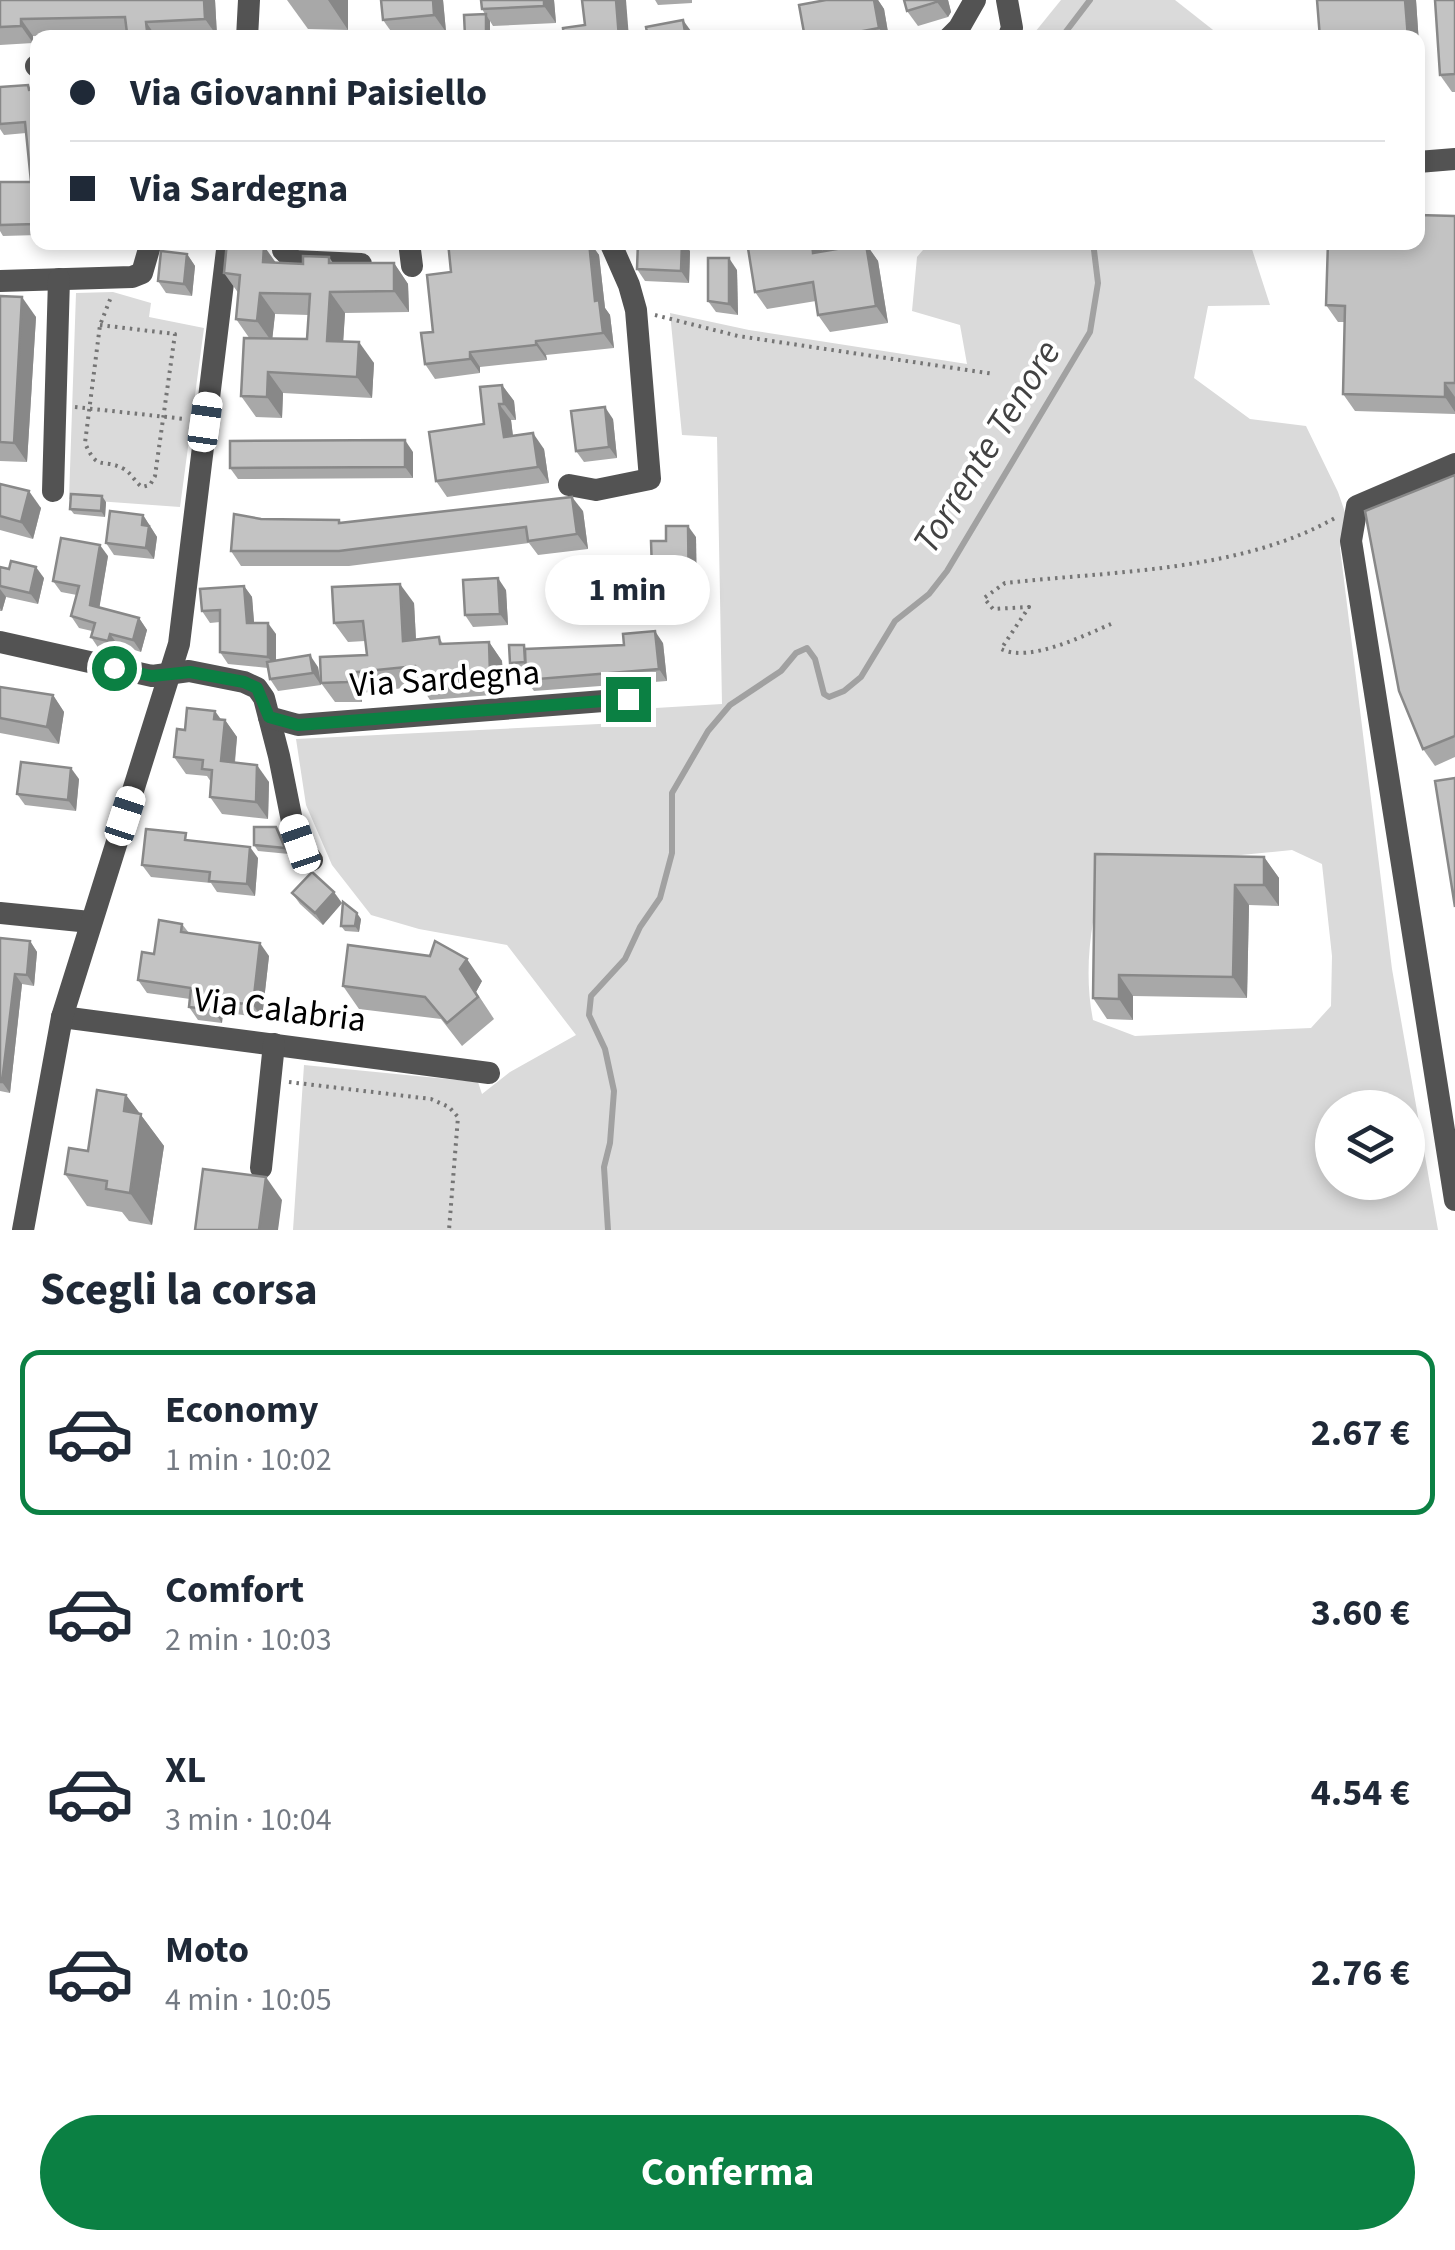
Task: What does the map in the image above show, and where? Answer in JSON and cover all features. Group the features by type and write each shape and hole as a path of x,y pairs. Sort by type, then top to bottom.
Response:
{"street":[{"path":"247,30 249,0"},
{"path":"958,30 975,0"},
{"path":"1007,0 1011,30"},
{"path":"1425,161 1455,159"},
{"path":"0,281 114,278 142,273 149,250"},
{"path":"23,1230 62,1017 179,644 227,250"},
{"path":"284,250 294,261 361,264"},
{"path":"569,485 596,490 650,479 636,310 614,250"},
{"path":"53,490 59,279"},
{"path":"1455,464 1357,506 1351,541 1455,1200"},
{"path":"0,642 152,676 190,672 257,688 269,717 292,821 300,844 312,860"},
{"name":"Via Sardegna","path":"269,717 298,725 628,699"},
{"path":"0,913 90,922"},
{"name":"Via Calabria","path":"62,1017 489,1072"},
{"path":"262,1168 274,1044"}],"path":[{"path":"100,325 175,334 155,476 150,485 142,487 124,469 102,466 92,460 86,443 100,325 113,292 114,278"},
{"path":"636,310 738,336 994,374"},
{"path":"55,404 205,422"},
{"path":"1111,624 1065,643 1012,654 1001,649 1030,607 992,609 984,598 1005,582 1238,557 1299,538 1357,506"},
{"path":"270,1080 430,1099 449,1107 458,1117 450,1230"}],"shaded area":[{"path":"1061,0 1175,0 1213,30 1037,30"},
{"path":"923,250 1252,250 1270,305 1208,306 1194,378 1250,419 1306,426 1348,521 1340,548 1392,969 1413,1090 1315,1090 1315,1200 1425,1200 1425,1156 1438,1230 293,1230 304,1065 478,1082 482,1094 510,1072 576,1035 507,945 419,929 371,915 332,865 306,805 296,739 639,722 639,709 722,704 717,437 682,435 670,313 749,330 967,364 960,325 912,311 917,257","holes":["1292,850 1322,864 1332,956 1331,1006 1311,1028 1135,1036 1093,1020 1090,944 1106,868"]},
{"path":"113,292 151,303 149,317 204,328 180,507 69,499 76,293"}],"building":[{"path":"0,0 204,0 205,19 146,22 147,30 127,30 125,17 21,19 21,26 0,27"},
{"path":"381,0 433,0 434,15 383,20"},
{"path":"481,0 544,0 544,6 482,9"},
{"path":"582,0 616,0 618,30 563,30 585,25"},
{"path":"826,0 874,0 879,28 804,30 799,5"},
{"path":"904,0 939,0 907,11"},
{"path":"1317,0 1405,0 1407,30 1319,30"},
{"path":"1435,0 1455,0 1455,74 1440,75"},
{"path":"486,14 486,30 465,30 464,15"},
{"path":"683,20 685,30 647,30 646,27"},
{"path":"28,85 30,90 30,172 25,122 0,124 0,87"},
{"path":"0,182 30,182 30,224 0,225"},
{"path":"1425,215 1455,216 1455,383 1445,383 1445,397 1343,394 1345,306 1326,305 1328,250 1425,250"},
{"path":"226,250 264,250 263,262 303,264 303,256 329,257 329,263 394,263 394,291 330,292 327,341 359,342 357,377 268,372 267,397 241,396 244,338 307,339 310,294 260,293 257,321 236,319 240,275 224,273"},
{"path":"449,250 590,250 603,333 470,352 470,359 425,364 421,333 433,332 427,275 451,272"},
{"path":"638,250 682,250 681,271 637,269"},
{"path":"748,250 867,250 876,306 818,315 813,282 755,292"},
{"path":"161,251 187,254 184,284 158,281"},
{"path":"708,258 729,258 729,304 708,301"},
{"path":"0,296 22,297 14,443 0,442"},
{"path":"502,385 504,404 499,404 504,437 533,433 538,467 436,481 429,432 484,424 480,387"},
{"path":"605,407 609,447 576,451 571,411"},
{"path":"405,440 405,467 230,468 230,441"},
{"path":"1455,475 1455,736 1423,749 1399,691 1365,511"},
{"path":"0,484 29,491 21,522 0,516"},
{"path":"71,494 102,496 101,511 70,509"},
{"path":"572,497 577,534 528,541 526,527 339,551 231,551 234,514 339,523"},
{"path":"110,511 143,515 142,525 149,526 146,548 106,543"},
{"path":"666,526 688,526 689,600 653,600 651,541 666,541"},
{"path":"61,538 100,545 90,605 139,618 133,640 110,634 108,641 91,637 95,623 71,616 79,586 53,581"},
{"path":"11,561 36,567 30,593 0,586 0,567 9,569"},
{"path":"498,578 500,614 465,615 463,580"},
{"path":"400,584 403,641 439,637 440,644 489,642 490,674 417,680 415,666 348,673 348,682 321,683 320,657 367,655 363,621 334,623 332,587"},
{"path":"244,586 247,623 268,623 268,657 220,652 220,610 202,611 200,589"},
{"path":"655,631 659,669 526,680 525,649 624,645 623,634"},
{"path":"509,645 524,645 525,662 510,663"},
{"path":"310,655 313,673 270,679 267,662"},
{"path":"0,687 53,695 47,727 0,718"},
{"path":"187,708 215,711 214,719 225,720 221,761 257,765 256,802 210,797 212,770 202,769 203,760 174,757 177,729 185,730"},
{"path":"21,762 71,768 68,800 17,794"},
{"path":"1455,778 1455,907 1435,781"},
{"path":"254,827 276,827 285,848 254,845"},
{"path":"146,829 186,833 185,840 250,847 247,884 209,881 210,872 142,865"},
{"path":"1095,854 1264,857 1264,885 1235,885 1233,977 1119,975 1119,999 1093,998"},
{"path":"312,872 334,892 315,913 292,893"},
{"path":"343,902 357,913 355,926 341,926"},
{"path":"159,920 182,924 181,932 260,943 253,1005 214,1000 213,1010 189,1007 191,988 138,980 142,952 154,954"},
{"path":"0,938 30,941 27,975 15,974 2,1082 0,1082"},
{"path":"435,941 467,959 460,969 478,997 447,1023 425,997 343,986 348,945 430,956"},
{"path":"97,1090 126,1095 124,1111 141,1114 130,1193 106,1189 107,1181 65,1174 69,1148 88,1151"},
{"path":"203,1169 266,1177 259,1230 195,1230"}],"waterway":[{"name":"Torrente Tenore","path":"1067,30 1090,0"},
{"name":"Torrente Tenore","path":"608,1230 604,1167 614,1091 605,1049 589,1015 591,996 625,959 660,898 672,853 672,793 708,731 730,705 781,671 796,653 807,648 815,659 824,694 829,697 844,691 861,677 895,621 929,594 947,571 1090,332 1098,283 1094,250"}],"route":[{"path":"114,668 152,676 190,672 244,682 257,688 269,717 298,725 628,699"}]}
